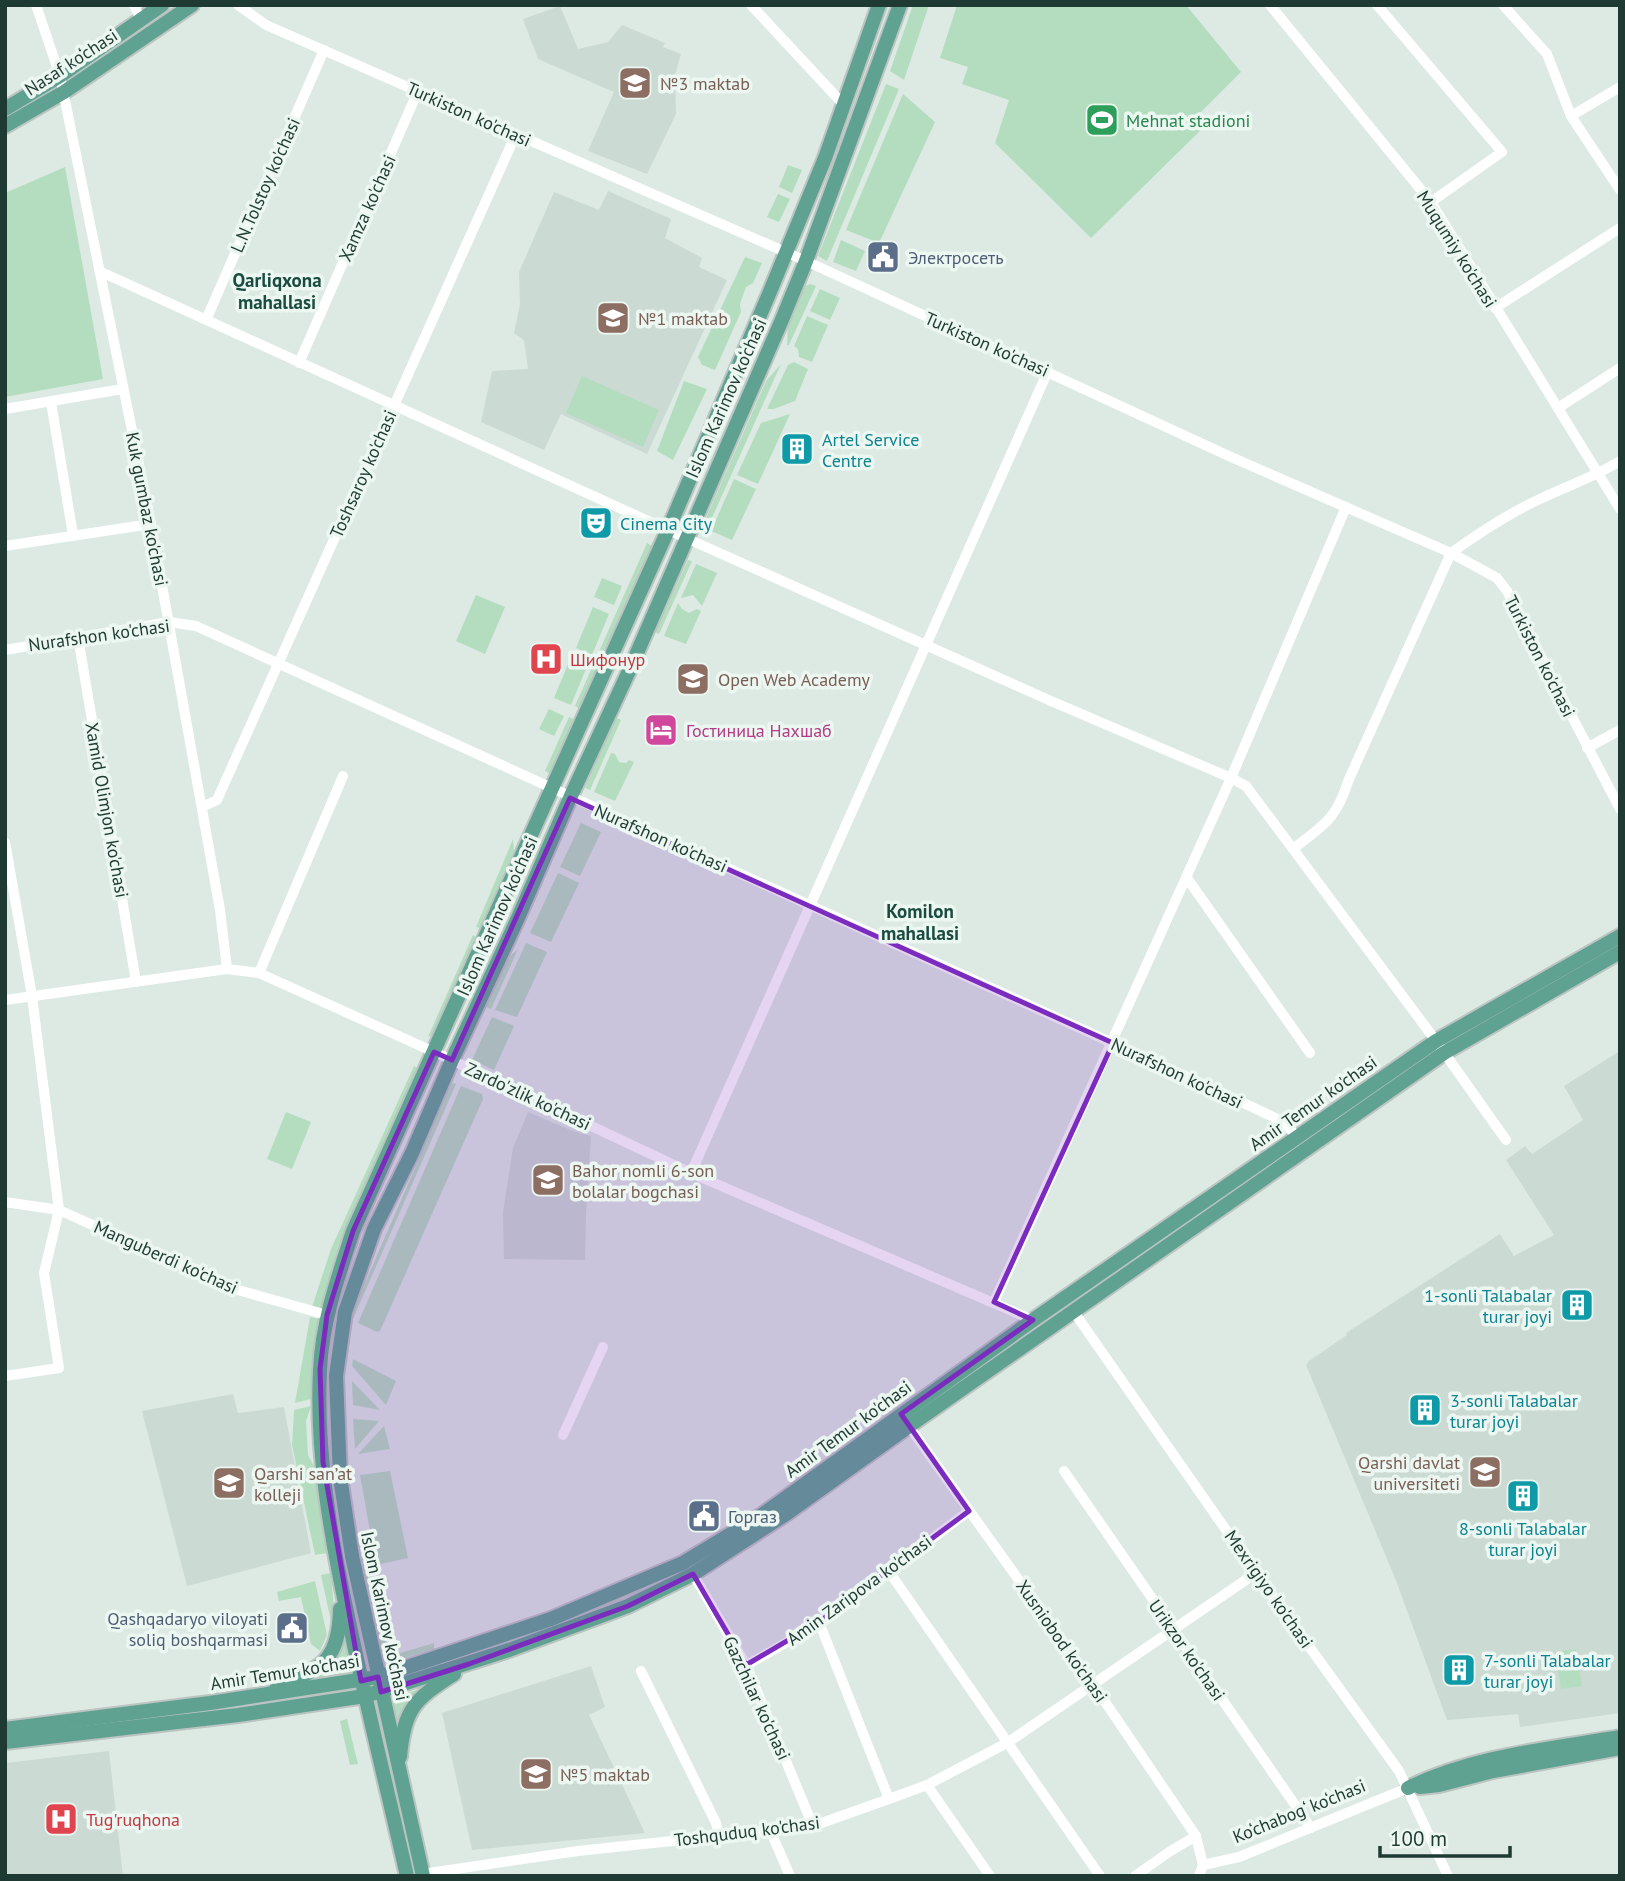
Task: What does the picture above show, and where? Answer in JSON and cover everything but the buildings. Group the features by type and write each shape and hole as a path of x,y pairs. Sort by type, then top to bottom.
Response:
{"main road":[{"name":"Nasaf ko‘chasi","path":"5,109 60,76 162,5"},
{"name":"Nasaf ko‘chasi","path":"5,126 64,92 192,5"},
{"name":"Islom Karimov ko‘chasi","path":"417,1875 361,1681 341,1583 324,1475 320,1413 320,1369 327,1315 353,1231 668,530 787,253 825,158 879,5"},
{"name":"Islom Karimov ko‘chasi","path":"417,1875 399,1769 351,1555 340,1477 336,1376 345,1312 370,1241 632,666 806,261 900,5"},
{"name":"Amir Temur ko'chasi","path":"5,1729 361,1681 379,1685 469,1664 628,1606 693,1574 786,1514 1034,1320 1297,1137 1620,936"},
{"name":"Amir Temur ko'chasi","path":"5,1742 238,1715 365,1696 379,1685 551,1619 684,1563 1074,1312 1440,1047 1620,952"},
{"path":"263,1696 313,1671 334,1652 339,1630 341,1583"},
{"path":"399,1769 404,1726 409,1711 430,1690 469,1664"},
{"name":"Ko‘chabog‘ ko‘chasi","path":"1408,1788 1435,1776 1493,1759 1620,1737"},
{"name":"Ko‘chabog‘ ko‘chasi","path":"1408,1788 1440,1785 1493,1771 1620,1748"}],"street":[{"name":"Kuk gumbaz ko'chasi","path":"36,5 64,92 151,523 220,910 227,969"},
{"path":"134,5 141,20"},
{"name":"Turkiston ko'chasi","path":"238,5 266,25 806,261 1231,457 1451,553 1497,578 1507,591 1620,809"},
{"path":"751,5 844,105"},
{"name":"Muqumiy ko'chasi","path":"1270,5 1431,202 1620,509"},
{"path":"1377,5 1502,152 1431,202"},
{"path":"1503,5 1547,54 1571,116 1620,190"},
{"name":"L.N.Tolstoy ko'chasi","path":"206,320 324,50"},
{"path":"1571,116 1620,87"},
{"name":"Xamza ko'chasi","path":"299,363 418,91"},
{"name":"Toshsaroy ko'chasi","path":"202,807 217,800 516,134"},
{"path":"1495,308 1620,228"},
{"path":"99,271 668,530 1246,786 1506,1140"},
{"path":"1558,408 1620,368"},
{"path":"691,1173 1048,371"},
{"path":"5,409 122,389"},
{"path":"51,402 73,535"},
{"path":"1293,849 1332,819 1451,553 1482,531 1538,499 1598,475 1620,461"},
{"path":"994,1302 1187,878 1346,507"},
{"path":"5,546 151,523"},
{"name":"Nurafshon ko'chasi","path":"5,650 169,622 196,626 1284,1122 1297,1137"},
{"name":"Xamid Olimjon ko'chasi","path":"78,637 136,982"},
{"path":"1587,748 1620,730"},
{"path":"259,973 343,776"},
{"path":"5,842 32,996 59,1210 44,1273 59,1368 5,1376"},
{"path":"1187,878 1310,1053"},
{"name":"Zardo'zlik ko'chasi","path":"5,1000 227,969 259,973 452,1060 691,1173 1034,1320"},
{"name":"Manguberdi ko'chasi","path":"5,1202 59,1210 238,1290 327,1315"},
{"name":"Mexrigiyo ko'chasi","path":"1074,1312 1256,1573 1399,1771 1448,1876"},
{"path":"563,1435 603,1347"},
{"name":"Xusniobod ko'chasi","path":"905,1420 1093,1684 1196,1836 1201,1871"},
{"name":"Urikzor ko'chasi","path":"1063,1471 1311,1828"},
{"name":"Amin Zaripova ko'chasi","path":"746,1665 819,1622 969,1511"},
{"path":"888,1570 1100,1876"},
{"name":"Toshquduq ko'chasi","path":"417,1875 578,1851 813,1826 927,1785 1007,1743 1256,1573"},
{"name":"Gazchilar ko'chasi","path":"693,1574 746,1665 813,1826"},
{"path":"819,1622 888,1799"},
{"path":"641,1671 716,1823 719,1836"},
{"path":"927,1785 990,1876"},
{"name":"Ko‘chabog‘ ko‘chasi","path":"1201,1871 1408,1788"},
{"path":"770,1830 790,1876"},
{"path":"1135,1876 1196,1836"}],"highlighted area":[{"path":"570,798 1113,1043 994,1302 1033,1320 901,1414 969,1511 819,1622 746,1665 693,1574 628,1606 469,1664 381,1692 378,1677 361,1681 323,1462 320,1369 327,1315 353,1231 434,1052 452,1060"}],"shaded area":[{"name":"№3 maktab","path":"560,6 578,49 608,42 622,25 665,43 663,47 681,54 675,75 676,114 647,174 588,151 614,92 538,59 523,19"},
{"name":"№1 maktab","path":"608,191 671,219 665,238 702,258 699,267 727,280 647,454 561,414 544,450 481,422 492,371 528,369 524,340 514,333 520,304 519,272 554,192 599,210"},
{"name":"Qarshi davlat universiteti","path":"1620,1051 1620,1713 1520,1727 1518,1714 1447,1720 1395,1578 1306,1365 1347,1335 1346,1333 1500,1234 1514,1256 1554,1235 1506,1160 1525,1146 1532,1154 1583,1120 1564,1086"},
{"name":"Bahor nomli 6-son bolalar bogchasi","path":"528,1112 591,1136 585,1260 504,1259 503,1212 513,1148"},
{"name":"Qarshi san’at kolleji","path":"233,1394 238,1413 284,1407 311,1553 187,1586 142,1411"},
{"name":"№5 maktab","path":"591,1666 605,1707 589,1715 645,1833 472,1850 442,1713"},
{"name":"Tug'ruqhona","path":"109,1751 123,1876 5,1876 5,1763"}],"green space":[{"path":"913,5 929,5 904,80 890,71"},
{"name":"Mehnat stadioni","path":"957,5 1186,5 1241,72 1197,116 1206,125 1091,238 995,143 1009,100 962,84 968,67 940,58"},
{"path":"886,84 899,89 827,261 818,256"},
{"path":"903,94 935,122 879,243 846,230"},
{"path":"788,165 802,170 792,193 779,187"},
{"path":"65,167 103,379 5,397 5,193"},
{"path":"778,194 790,199 779,222 767,217"},
{"path":"841,240 865,251 856,271 833,262"},
{"path":"745,257 762,263 753,283 746,287 740,304 741,312 715,370 702,365 698,357"},
{"path":"805,286 816,286 787,345 788,324"},
{"path":"820,289 840,298 830,320 810,311"},
{"path":"807,316 828,325 812,362 799,357 798,349 794,346"},
{"path":"794,362 808,369 795,401 767,409 788,365"},
{"path":"781,364 707,529 702,527 766,381"},
{"path":"582,376 659,410 643,447 566,413"},
{"path":"684,381 707,389 673,460 657,451"},
{"path":"790,414 758,484 737,475 761,423"},
{"path":"734,479 756,489 732,540 711,531"},
{"path":"647,543 652,546 580,709 575,706"},
{"path":"688,560 692,561 659,634 655,632"},
{"path":"696,564 717,573 702,606 693,595 681,598"},
{"path":"602,578 622,586 614,605 594,597"},
{"path":"476,595 505,607 485,654 456,641"},
{"path":"678,603 689,613 697,609 701,611 686,644 664,636"},
{"path":"593,607 609,614 592,655 576,648"},
{"path":"571,657 588,664 571,705 554,698"},
{"path":"549,709 564,716 554,736 539,729"},
{"path":"569,717 574,719 551,774 545,771"},
{"path":"616,718 621,720 590,790 585,788"},
{"path":"611,753 615,754 619,762 634,762 615,801 594,792"},
{"path":"581,823 601,832 580,876 560,867"},
{"path":"513,839 514,851 480,928 476,927"},
{"path":"558,873 579,883 551,942 530,933"},
{"path":"473,935 477,938 433,1034 428,1037"},
{"path":"526,943 547,952 517,1017 495,1010"},
{"path":"518,949 491,1009 486,1007 508,958"},
{"path":"492,1017 514,1026 494,1070 472,1060"},
{"path":"414,1066 419,1069 338,1247 322,1308 312,1307 331,1249"},
{"path":"452,1083 456,1084 353,1319 351,1331 348,1331 362,1290"},
{"path":"461,1086 482,1094 483,1099 380,1331 377,1332 358,1323"},
{"path":"286,1112 311,1122 292,1169 267,1159"},
{"path":"310,1317 319,1319 311,1369 311,1399 295,1403"},
{"path":"353,1359 396,1381 386,1405 352,1366"},
{"path":"352,1381 380,1410 353,1405"},
{"path":"311,1406 306,1421 308,1455 316,1470 328,1553 315,1555 292,1445 294,1410"},
{"path":"353,1419 379,1421 355,1449"},
{"path":"384,1426 390,1449 358,1454"},
{"path":"390,1471 408,1558 376,1565 360,1475"},
{"path":"367,1555 390,1656 434,1643 434,1649 392,1662 381,1654 360,1557"},
{"path":"331,1573 335,1620 333,1631 321,1575"},
{"path":"315,1581 327,1635 320,1651 311,1644 301,1597 279,1601 277,1592"},
{"path":"343,1630 352,1674 305,1681"},
{"path":"1576,1649 1582,1686 1561,1689 1555,1652"},
{"path":"426,1687 399,1733 391,1698"},
{"path":"347,1719 358,1764 350,1765 340,1721"}],"place":[{"name":"№3 maktab","path":"635,83"},
{"name":"Mehnat stadioni","path":"1102,120"},
{"name":"Электросеть","path":"883,257"},
{"name":"№1 maktab","path":"613,318"},
{"name":"Artel Service Centre","path":"797,449"},
{"name":"Cinema City","path":"596,523"},
{"name":"Шифонур","path":"546,659"},
{"name":"Open Web Academy","path":"693,679"},
{"name":"Гостиница Нахшаб","path":"661,730"},
{"name":"Bahor nomli 6-son bolalar bogchasi","path":"548,1180"},
{"name":"1-sonli Talabalar turar joyi","path":"1577,1305"},
{"name":"3-sonli Talabalar turar joyi","path":"1425,1410"},
{"name":"Qarshi davlat universiteti","path":"1485,1472"},
{"name":"Qarshi san’at kolleji","path":"229,1483"},
{"name":"8-sonli Talabalar turar joyi","path":"1523,1496"},
{"name":"Горгаз","path":"704,1516"},
{"name":"Qashqadaryo viloyati soliq boshqarmasi","path":"292,1628"},
{"name":"7-sonli Talabalar turar joyi","path":"1459,1670"},
{"name":"№5 maktab","path":"536,1774"},
{"name":"Tug'ruqhona","path":"61,1819"}],"district":[{"name":"Qarliqxona mahallasi","path":"277,291"},
{"name":"Komilon mahallasi","path":"920,922"}]}
